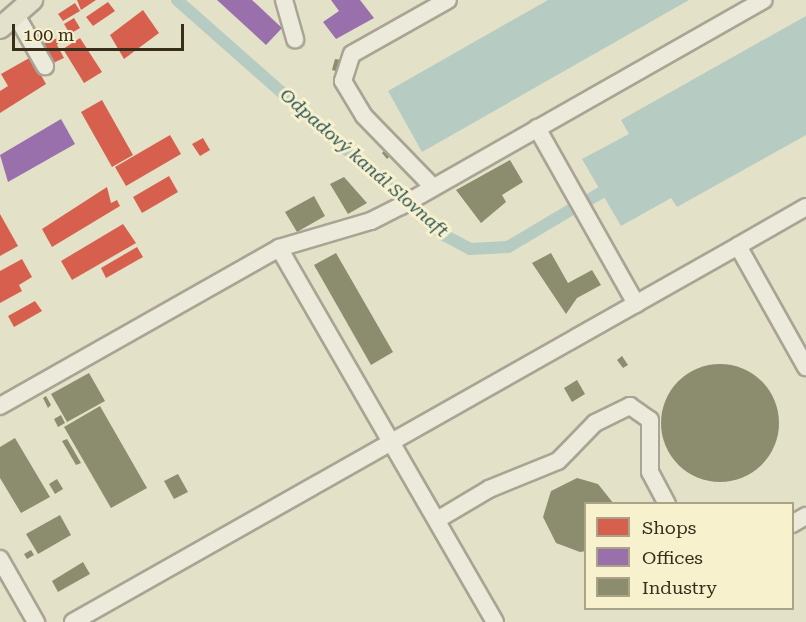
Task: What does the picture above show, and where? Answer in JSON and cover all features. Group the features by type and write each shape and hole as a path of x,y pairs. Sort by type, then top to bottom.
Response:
{"main road":[{"path":"0,28 32,0"}],"lane":[{"path":"284,0 295,39"},
{"path":"433,187 364,116 343,81 352,54 448,0"},
{"path":"0,406 279,248 371,221 407,202 764,0"},
{"path":"16,15 45,66"},
{"path":"537,128 636,304"},
{"path":"73,622 806,207"},
{"path":"738,246 806,367"},
{"path":"279,248 495,622"},
{"path":"437,520 489,489 558,461 595,423 630,406 651,420 650,472 666,502"},
{"path":"0,559 36,622"}],"shaded area":[{"path":"548,0 689,0 422,152 388,91"},
{"path":"806,16 806,135 677,207 671,198 621,226 582,159 629,134 621,120"}],"building: Shops":[{"path":"77,0 96,0 81,10"},
{"path":"108,2 115,11 93,26 86,17"},
{"path":"75,3 80,11 63,21 58,14"},
{"path":"143,10 159,33 124,59 110,35"},
{"path":"74,18 80,28 70,34 64,24"},
{"path":"63,36 57,45 64,58 53,63 42,44"},
{"path":"80,38 102,72 84,83 63,49"},
{"path":"31,57 46,84 0,113 0,91 8,86 1,74"},
{"path":"102,100 133,155 112,167 81,112"},
{"path":"170,135 181,154 126,186 115,167"},
{"path":"203,138 210,150 200,156 192,144"},
{"path":"169,176 178,192 142,213 133,197"},
{"path":"107,187 111,203 117,200 120,206 52,247 42,229"},
{"path":"0,214 18,246 0,256"},
{"path":"123,224 136,243 72,280 61,261"},
{"path":"137,247 143,257 106,278 101,268"},
{"path":"22,259 32,277 19,285 22,291 0,303 0,271"},
{"path":"35,301 42,311 14,327 8,316"}],"building: Offices":[{"path":"217,0 252,0 282,28 266,45"},
{"path":"331,0 360,0 374,18 336,39 323,22 339,11"},
{"path":"61,119 75,144 8,182 0,155"}],"building: Industry":[{"path":"335,59 342,60 339,72 332,70"},
{"path":"385,150 391,155 387,159 382,153"},
{"path":"510,160 523,182 502,195 506,202 481,223 456,190"},
{"path":"344,177 367,203 348,214 330,184"},
{"path":"314,196 325,216 297,232 285,212"},
{"path":"336,253 393,352 371,365 314,265"},
{"path":"551,253 568,283 592,270 601,285 577,298 566,314 532,263"},
{"path":"622,356 628,365 623,368 617,360"},
{"path":"720,364 731,365 753,374 769,390 778,412 778,434 769,456 753,472 731,481 720,482 709,481 687,472 671,456 662,434 661,423 662,412 671,390 687,374 709,365"},
{"path":"89,373 105,401 67,422 51,394"},
{"path":"577,380 585,394 572,402 564,388"},
{"path":"46,396 51,405 48,408 43,398"},
{"path":"100,406 147,488 111,508 64,427"},
{"path":"61,415 65,423 58,427 54,419"},
{"path":"15,438 50,497 21,513 0,478 0,447"},
{"path":"67,439 81,463 76,465 62,441"},
{"path":"178,474 188,492 174,499 164,481"},
{"path":"577,478 598,484 612,502 584,502 584,551 556,543 543,517 551,491"},
{"path":"57,479 63,489 55,494 49,484"},
{"path":"60,515 71,535 38,554 26,534"},
{"path":"31,550 34,555 27,559 24,554"},
{"path":"83,562 90,574 58,592 52,581"}],"waterway":[{"name":"Odpadový kanál Slovnaft","path":"177,0 444,235 470,249 508,247 572,209"},
{"name":"Odpadový kanál Slovnaft","path":"585,202 615,185"}]}
